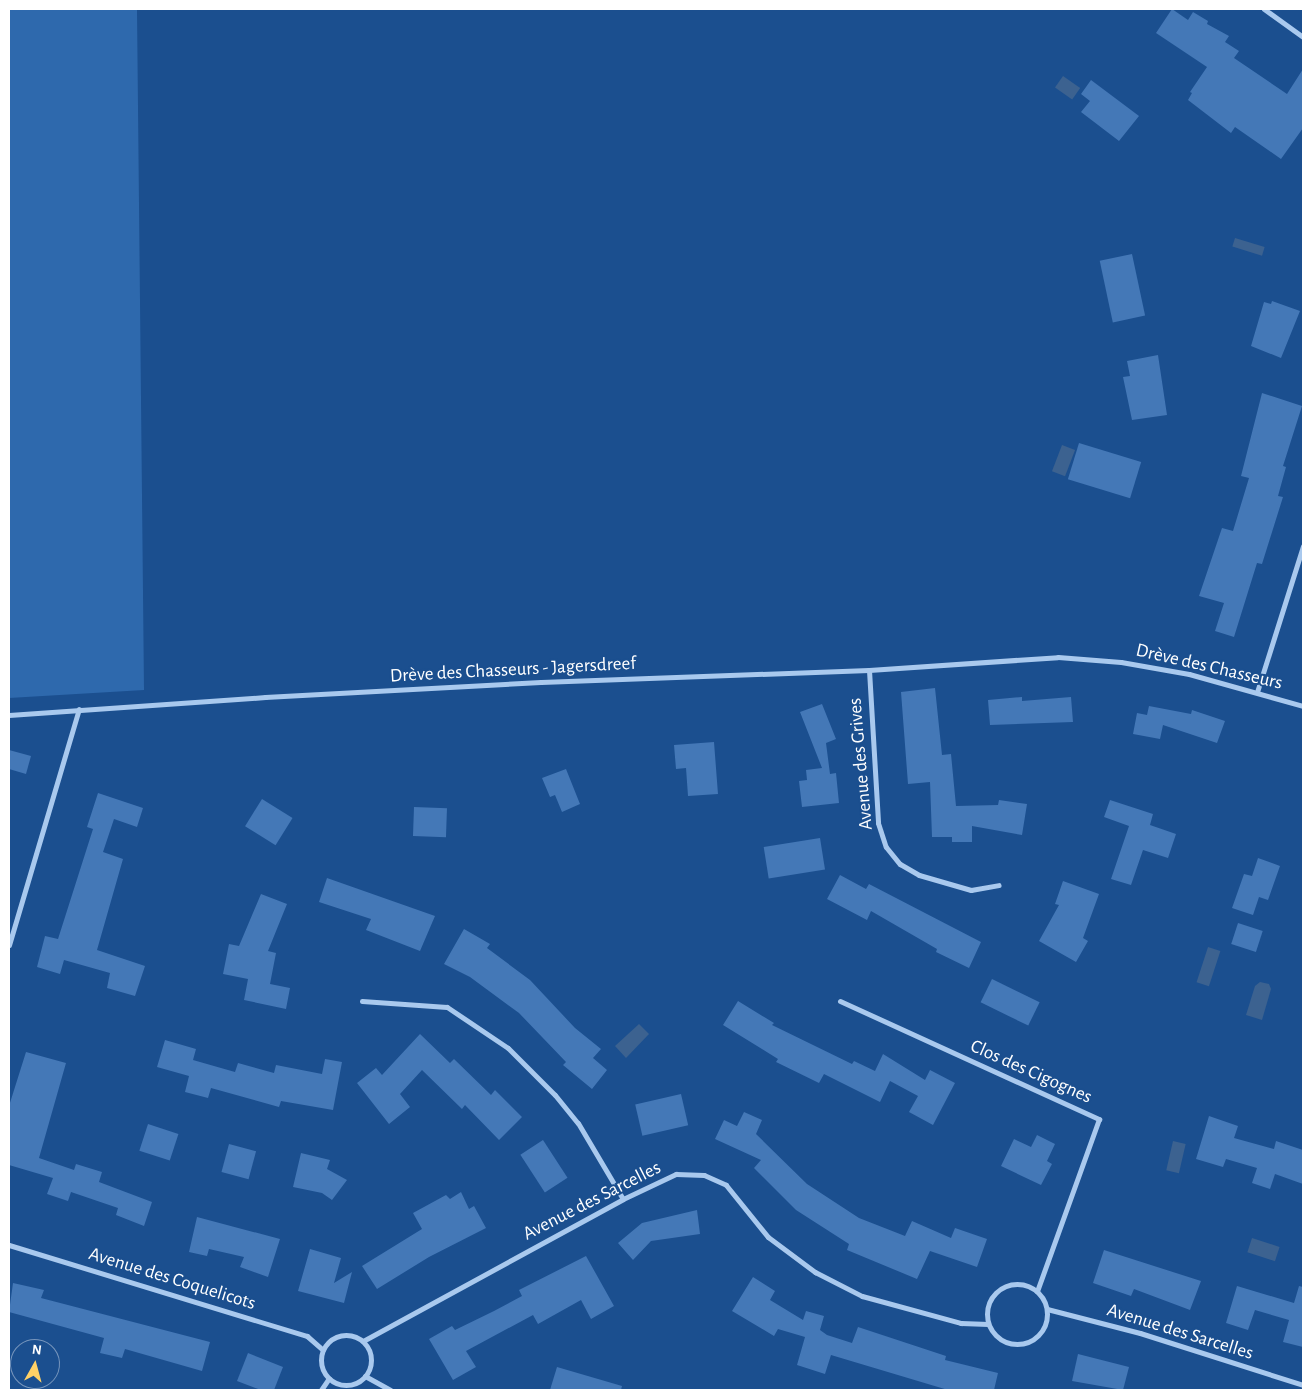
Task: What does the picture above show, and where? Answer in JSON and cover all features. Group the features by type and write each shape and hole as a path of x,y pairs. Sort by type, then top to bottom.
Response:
{"street":[{"path":"1264,9 1303,36"},
{"path":"1257,692 1303,546"},
{"name":"Drève des Chasseurs","path":"1018,659 1058,657 1121,662 1189,674 1303,706"},
{"name":"Drève des Chasseurs - Jagersdreef","path":"9,715 79,709 541,682 869,670 1018,659"},
{"name":"Avenue des Grives","path":"869,670 878,824 886,847 900,864 926,878 971,890 999,885"},
{"path":"9,945 79,709"},
{"path":"362,1001 447,1007 508,1048 555,1095 578,1123 623,1199"},
{"name":"Clos des Cigognes","path":"840,1001 1099,1119 1036,1291"},
{"name":"Avenue des Sarcelles","path":"363,1341 623,1199 676,1174 704,1175 726,1185 768,1237 815,1272 862,1296 961,1323 988,1324"},
{"name":"Avenue des Coquelicots","path":"9,1245 307,1336 323,1350"},
{"path":"1021,1284 1036,1291 1047,1309 1043,1330 1031,1342 1013,1345 996,1336 988,1324 988,1305 1004,1286 1021,1284"},
{"name":"Avenue des Sarcelles","path":"1047,1309 1140,1333 1303,1385"},
{"path":"341,1335 352,1335 363,1341 370,1352 371,1364 365,1376 354,1384 341,1384 329,1378 321,1360 323,1350 330,1340 341,1335"},
{"path":"365,1376 390,1390"},
{"path":"321,1390 329,1378"}],"shaded area":[{"path":"9,9 140,9 137,10 144,690 9,698"},
{"path":"1063,76 1080,88 1072,100 1055,87"},
{"path":"1235,238 1265,247 1262,256 1232,247"},
{"path":"1062,445 1075,450 1065,476 1052,471"},
{"path":"1208,947 1220,951 1209,986 1197,982"},
{"path":"1260,982 1269,984 1271,989 1262,1020 1246,1015 1255,986"},
{"path":"639,1024 649,1034 626,1058 615,1046"},
{"path":"1173,1141 1186,1144 1179,1173 1166,1170"},
{"path":"1252,1238 1280,1247 1275,1261 1247,1252"}],"building":[{"path":"1172,9 1188,20 1193,12 1208,21 1207,24 1229,36 1225,42 1239,51 1234,58 1287,94 1303,69 1303,128 1281,159 1235,127 1231,133 1188,100 1192,93 1190,92 1207,67 1156,33"},
{"path":"1091,80 1139,116 1119,141 1081,112 1090,101 1081,94"},
{"path":"1132,254 1145,316 1113,322 1100,261"},
{"path":"1272,301 1300,311 1281,358 1251,346 1264,302 1271,304"},
{"path":"1158,355 1167,415 1132,420 1123,377 1130,376 1127,361"},
{"path":"1262,393 1302,406 1283,466 1286,467 1278,496 1283,497 1262,564 1257,563 1234,637 1215,631 1224,603 1199,596 1222,528 1233,531 1249,478 1241,476"},
{"path":"1079,443 1141,462 1130,498 1068,479"},
{"path":"935,688 942,755 951,754 956,806 998,805 999,800 1027,804 1022,835 972,826 972,842 952,842 952,837 932,837 930,782 908,784 901,692"},
{"path":"1022,697 1022,701 1071,697 1073,722 990,725 988,700"},
{"path":"822,704 836,739 826,743 830,774 836,773 839,803 802,807 799,781 807,780 806,770 822,768 800,712"},
{"path":"1149,706 1191,714 1192,710 1225,721 1217,743 1163,725 1160,739 1133,734 1137,713 1147,715"},
{"path":"714,742 718,794 688,796 686,768 676,769 674,745"},
{"path":"9,750 31,756 26,774 9,769"},
{"path":"566,769 580,804 562,812 555,795 550,797 542,778"},
{"path":"98,793 143,808 137,827 114,819 103,852 123,859 97,950 145,966 135,996 107,988 110,973 64,960 60,974 37,967 45,936 58,939 93,829 87,827"},
{"path":"262,799 293,818 276,845 245,826"},
{"path":"1110,800 1153,814 1150,825 1176,834 1168,858 1143,850 1131,885 1111,879 1129,826 1104,817"},
{"path":"414,807 447,808 446,837 413,836"},
{"path":"820,838 825,870 769,879 764,847"},
{"path":"1258,858 1280,866 1268,900 1259,897 1253,915 1232,908 1244,874 1252,876"},
{"path":"840,875 866,889 869,884 981,942 969,968 936,952 937,949 871,911 867,920 827,899"},
{"path":"327,878 435,916 420,951 366,930 371,919 319,902"},
{"path":"1063,881 1099,894 1083,938 1088,941 1076,962 1039,941 1059,905 1055,904"},
{"path":"261,894 287,904 268,951 276,953 270,984 290,988 286,1009 244,1000 248,979 223,974 229,944 239,946"},
{"path":"1238,923 1263,931 1256,952 1231,944"},
{"path":"464,929 490,944 487,948 530,980 575,1028 601,1049 593,1058 607,1070 592,1089 563,1065 566,1062 519,1013 470,977 444,964"},
{"path":"992,979 1040,1002 1028,1026 981,1002"},
{"path":"738,1001 774,1023 772,1025 852,1064 854,1061 875,1071 883,1054 925,1080 930,1070 955,1083 933,1125 909,1112 918,1096 890,1081 880,1102 824,1074 819,1083 776,1062 778,1059 723,1025"},
{"path":"420,1034 450,1063 454,1059 491,1095 495,1090 522,1117 499,1140 465,1105 462,1109 422,1070 400,1094 410,1107 389,1124 357,1083 376,1068 382,1075"},
{"path":"165,1040 196,1049 193,1060 235,1072 238,1063 274,1073 276,1065 322,1074 325,1059 342,1062 333,1110 281,1101 279,1107 211,1088 208,1098 185,1092 189,1076 157,1067"},
{"path":"26,1052 66,1063 39,1158 74,1170 76,1164 102,1172 99,1182 152,1202 144,1226 116,1215 118,1208 71,1192 68,1201 47,1194 53,1178 9,1165 9,1106"},
{"path":"681,1094 688,1125 642,1136 635,1105"},
{"path":"744,1112 762,1120 756,1134 807,1184 859,1218 905,1236 912,1221 951,1238 955,1228 987,1239 977,1267 930,1251 917,1279 847,1250 849,1244 796,1210 754,1168 761,1160 715,1139 724,1120 737,1126"},
{"path":"1209,1116 1238,1126 1234,1138 1274,1149 1276,1141 1303,1150 1303,1184 1275,1174 1270,1189 1252,1183 1257,1168 1226,1159 1223,1167 1196,1159"},
{"path":"148,1124 178,1134 170,1161 139,1151"},
{"path":"1037,1135 1055,1144 1047,1161 1052,1164 1041,1185 1001,1166 1014,1139 1031,1147"},
{"path":"543,1140 568,1178 545,1192 520,1155"},
{"path":"229,1144 256,1151 249,1179 221,1172"},
{"path":"301,1153 330,1160 327,1169 347,1180 332,1200 322,1193 293,1187"},
{"path":"461,1192 469,1209 474,1206 486,1228 429,1257 377,1289 362,1266 422,1229 413,1213 446,1195 450,1199"},
{"path":"697,1210 700,1234 651,1241 633,1260 618,1243 642,1223"},
{"path":"197,1217 280,1239 268,1277 240,1267 244,1257 209,1249 207,1256 189,1252"},
{"path":"310,1249 341,1258 334,1283 352,1272 344,1303 298,1291"},
{"path":"1104,1250 1201,1281 1190,1310 1134,1289 1131,1296 1093,1283"},
{"path":"586,1256 614,1306 591,1319 581,1300 538,1324 533,1315 466,1351 476,1367 453,1380 429,1339 452,1326 455,1330 494,1311 522,1296 519,1290"},
{"path":"753,1277 775,1291 770,1300 803,1320 806,1311 824,1316 820,1330 827,1335 852,1343 858,1327 946,1356 945,1360 998,1373 994,1390 948,1390 831,1355 825,1374 797,1365 805,1337 778,1329 774,1336 732,1311"},
{"path":"13,1283 44,1290 41,1298 210,1342 202,1371 125,1349 122,1358 100,1353 104,1338 9,1312"},
{"path":"1237,1286 1294,1303 1299,1286 1303,1287 1303,1347 1283,1342 1289,1320 1255,1310 1248,1330 1226,1323"},
{"path":"248,1353 283,1367 274,1390 261,1390 237,1381"},
{"path":"1078,1354 1129,1367 1123,1390 1072,1381"},
{"path":"557,1367 622,1386 621,1390 550,1390"}]}
